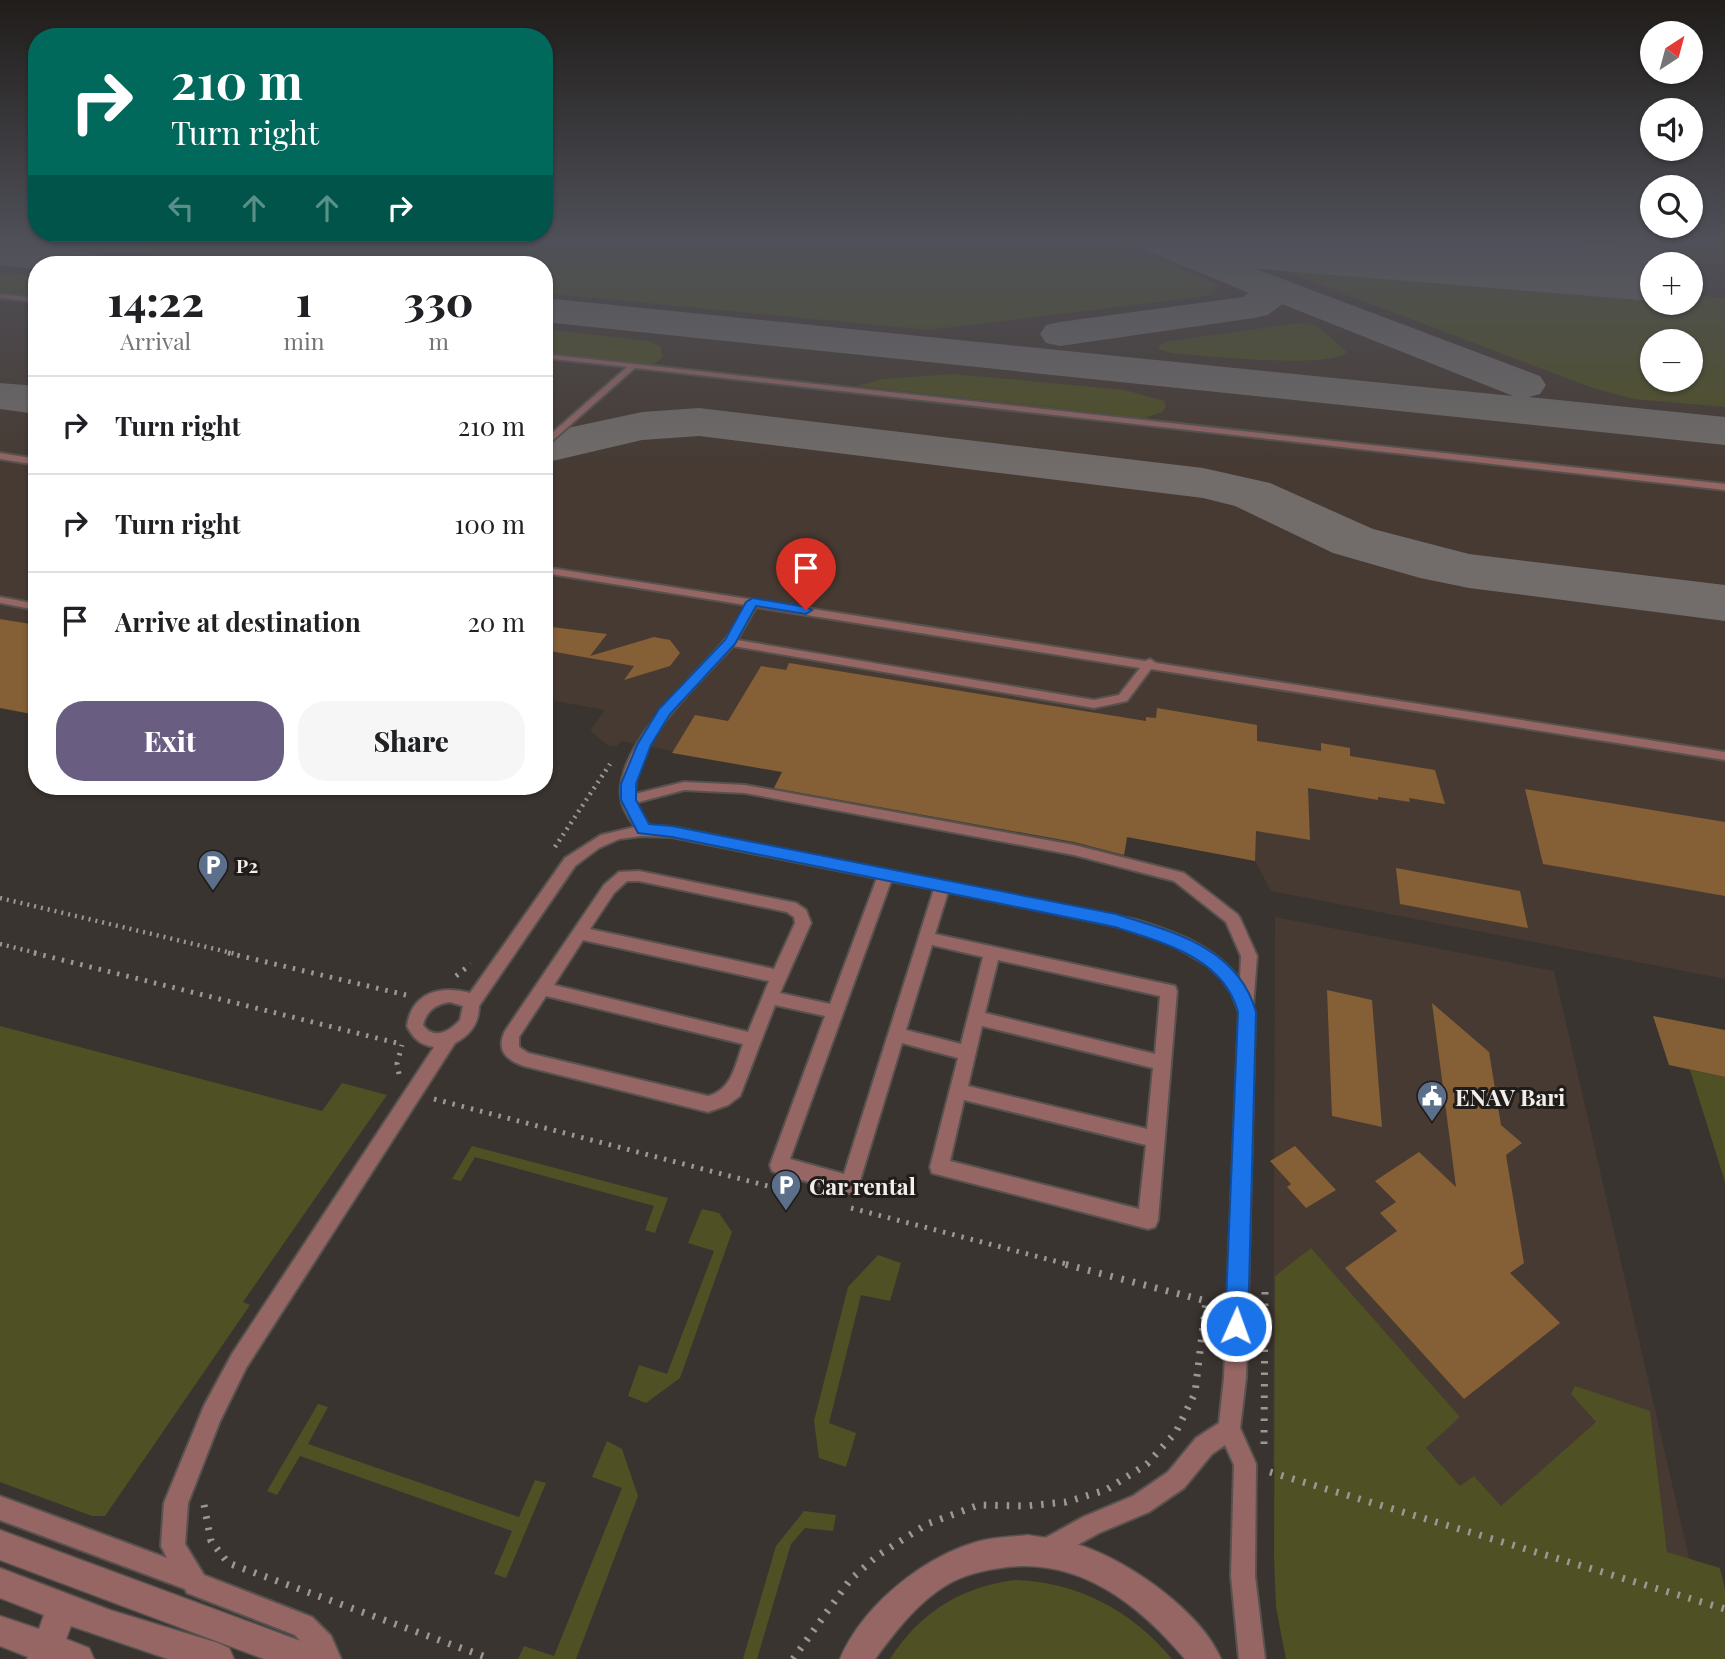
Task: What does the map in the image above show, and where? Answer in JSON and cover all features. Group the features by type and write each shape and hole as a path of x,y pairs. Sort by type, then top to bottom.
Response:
{"street":[{"path":"0,1545 306,1659"},
{"path":"856,1659 905,1595 940,1570 958,1561 995,1552 1042,1552 1083,1561 1128,1584 1162,1610 1205,1659"},
{"path":"0,1583 110,1625 218,1659"},
{"path":"45,1654 64,1607"},
{"path":"0,1631 45,1654 78,1659"}],"lane":[{"path":"553,357 1725,488"},
{"path":"553,437 633,366"},
{"path":"0,456 28,461"},
{"path":"553,571 1725,755"},
{"path":"0,600 28,605"},
{"path":"644,830 628,800 628,784 634,768 664,712 730,642 753,602"},
{"path":"730,642 1094,704 1123,698 1150,663"},
{"path":"628,800 684,786 745,789 1073,850 1179,877 1232,918 1249,956 1234,1378 1229,1429 1245,1464 1243,1576 1252,1659"},
{"path":"471,1005 558,877 587,847 621,832 644,830 672,832 1116,920 1180,941 1203,954 1222,968 1243,997 1247,1012"},
{"path":"886,874 779,1165 850,1184 942,886"},
{"path":"624,876 639,876 791,907 801,914 803,923 780,976 734,1091 722,1100 708,1104 524,1059 510,1051 511,1036 609,889 624,876"},
{"path":"580,933 780,976"},
{"path":"926,938 1169,991 1148,1220 939,1167 992,953"},
{"path":"543,989 754,1040"},
{"path":"328,1659 322,1645 303,1626 196,1584 191,1579 173,1546 176,1503 212,1414 239,1361 449,1038 466,1027 471,1020 471,1005 467,999 450,995 432,999 418,1012 415,1026 423,1038 449,1038"},
{"path":"771,997 835,1012"},
{"path":"975,1018 1163,1063"},
{"path":"896,1035 967,1053"},
{"path":"958,1091 1156,1139"},
{"path":"1042,1552 1091,1525 1141,1504 1176,1480 1204,1446 1229,1429"},
{"path":"0,1508 191,1579"}],"path":[{"path":"548,857 618,754"},
{"path":"0,898 410,995"},
{"path":"449,979 472,963 493,937 514,942"},
{"path":"0,944 402,1044"},
{"path":"1264,1457 1265,1287"},
{"path":"1176,1432 1195,1393 1206,1301"},
{"path":"1264,1470 1725,1609"},
{"path":"205,1494 204,1505 211,1541 228,1563 491,1659"}],"shaded area":[{"path":"0,318 28,318 28,713 0,708"},
{"path":"553,318 1725,318 1725,979 1271,891 1255,861 1128,837 1124,855 774,789 782,772 621,741 617,746 609,746 590,731 605,710 553,701"},
{"path":"808,318 1023,318 928,330"},
{"path":"1409,318 1725,318 1725,407 1634,399 1593,388"},
{"path":"1298,323 1317,326 1347,352 1335,357 1291,361 1171,353 1159,349 1158,346 1170,341"},
{"path":"553,330 648,341 660,346 663,357 653,365 553,354"},
{"path":"953,374 1125,390 1164,401 1166,407 1162,412 1145,418 857,386 883,379"},
{"name":"ENAV Bari","path":"1275,917 1554,971 1696,1588 1273,1466"},
{"path":"0,1026 322,1111 342,1083 387,1095 243,1302 250,1305 105,1516 92,1516 0,1482"},
{"path":"1690,1070 1725,1077 1725,1182"},
{"path":"472,1146 668,1198 655,1233 645,1230 654,1206 475,1157 461,1181 452,1179"},
{"path":"702,1209 719,1213 732,1232 680,1378 646,1403 628,1396 639,1365 667,1374 714,1251 688,1243"},
{"path":"1311,1248 1460,1417 1426,1448 1460,1486 1474,1476 1501,1506 1596,1422 1571,1394 1575,1386 1650,1411 1667,1552 1720,1568 1725,1589 1725,1659 1286,1659 1276,1607 1274,1558 1275,1276"},
{"path":"878,1255 901,1263 890,1301 861,1295 829,1423 856,1433 846,1467 819,1458 814,1421 848,1287"},
{"path":"318,1404 328,1407 308,1444 519,1517 535,1480 546,1483 506,1578 494,1574 512,1531 300,1456 277,1495 267,1491"},
{"path":"607,1441 622,1449 638,1496 576,1659 518,1659 524,1646 554,1656 622,1488 592,1477"},
{"path":"804,1511 836,1515 833,1531 805,1528 791,1544 757,1659 743,1659 776,1546"},
{"path":"1016,1580 1061,1586 1102,1602 1139,1627 1172,1659 890,1659 914,1628 944,1604 978,1588"}],"building":[{"path":"0,619 28,624 28,713 0,708"},
{"path":"553,627 607,634 590,656 654,637 670,640 680,653 670,666 624,680 634,666 553,652"},
{"path":"789,663 1146,721 1146,717 1156,718 1157,708 1257,725 1257,741 1321,751 1321,743 1350,748 1350,756 1435,770 1445,804 1409,798 1410,802 1378,797 1378,800 1308,788 1310,840 1256,831 1255,861 1127,837 1124,855 1074,842 774,788 782,772 672,753 695,715 728,721 761,666 786,670"},
{"path":"1525,789 1725,822 1725,896 1543,864"},
{"path":"1396,868 1520,891 1528,928 1400,904"},
{"path":"1327,990 1372,1000 1382,1127 1332,1116"},
{"path":"1432,1003 1489,1052 1501,1125 1522,1143 1506,1155 1524,1263 1510,1273 1560,1323 1464,1399 1345,1268 1397,1231 1380,1213 1396,1202 1375,1181 1419,1152 1456,1187"},
{"path":"1653,1016 1725,1030 1725,1077 1669,1065"},
{"path":"1295,1146 1336,1190 1306,1208 1287,1187 1291,1184 1270,1161"}],"taxiway":[{"path":"626,318 1725,431"},
{"path":"1060,334 1172,318"},
{"path":"1352,318 1524,385"},
{"path":"0,396 28,399"},
{"path":"553,446 642,426 699,422 1203,483 1252,494 1353,541 1420,561 1469,571 1725,603"}],"place":[{"name":"P2","path":"213,892"},
{"name":"ENAV Bari","path":"1432,1123"},
{"name":"Car rental","path":"786,1212"}],"route":[{"path":"806,610 753,602 730,642 664,712 644,745 628,784 628,800 635,816 644,830 672,832 1116,920 1180,941 1222,968 1243,997 1247,1012 1236,1326"}]}
